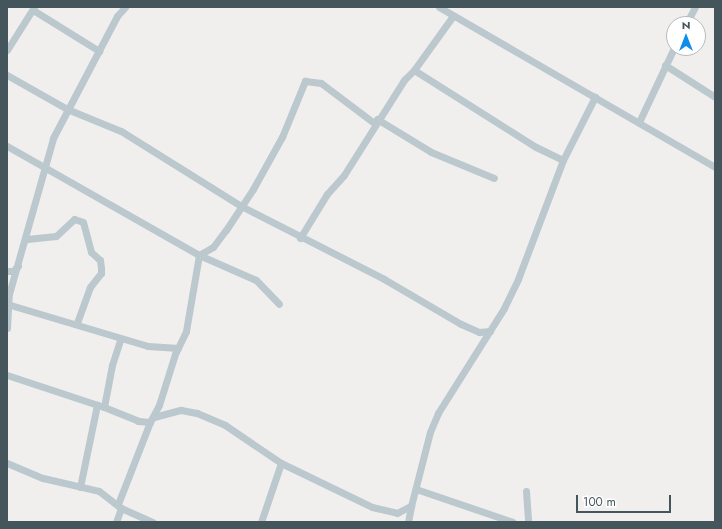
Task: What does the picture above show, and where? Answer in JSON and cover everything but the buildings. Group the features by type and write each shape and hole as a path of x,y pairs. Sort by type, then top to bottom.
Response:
{"street":[{"path":"7,328 9,294 19,265 53,138 117,16 125,7"},
{"path":"439,7 715,167"},
{"path":"690,16 695,7"},
{"path":"7,50 34,8 98,51"},
{"path":"300,238 327,194 344,175 376,121 404,80 414,70 453,16"},
{"path":"639,122 670,56"},
{"path":"665,64 715,97"},
{"path":"414,70 536,147 563,160"},
{"path":"7,75 67,109 121,131 242,206 300,238 384,279 479,332 485,338"},
{"path":"199,255 213,247 242,206 282,137 305,81 320,83 376,121 431,152 494,178"},
{"path":"408,522 430,432 438,413 504,308 530,253 563,160 595,97"},
{"path":"7,146 45,166 199,255 230,266 256,280 279,304"},
{"path":"26,238 56,236 74,219 83,222 92,252 100,260 101,273 90,287 78,323"},
{"path":"116,522 119,506 178,348 186,331 199,255"},
{"path":"7,271 13,271 19,265"},
{"path":"8,304 78,323 148,346 178,348"},
{"path":"479,332 490,331"},
{"path":"80,487 112,365 121,338"},
{"path":"7,375 101,406 138,421 152,419 181,410 197,413 225,425 281,463 372,507 397,513 411,506"},
{"path":"7,463 43,478 99,491 119,506 154,522"},
{"path":"261,522 281,463"},
{"path":"416,489 513,522"},
{"path":"526,491 528,522"}]}
